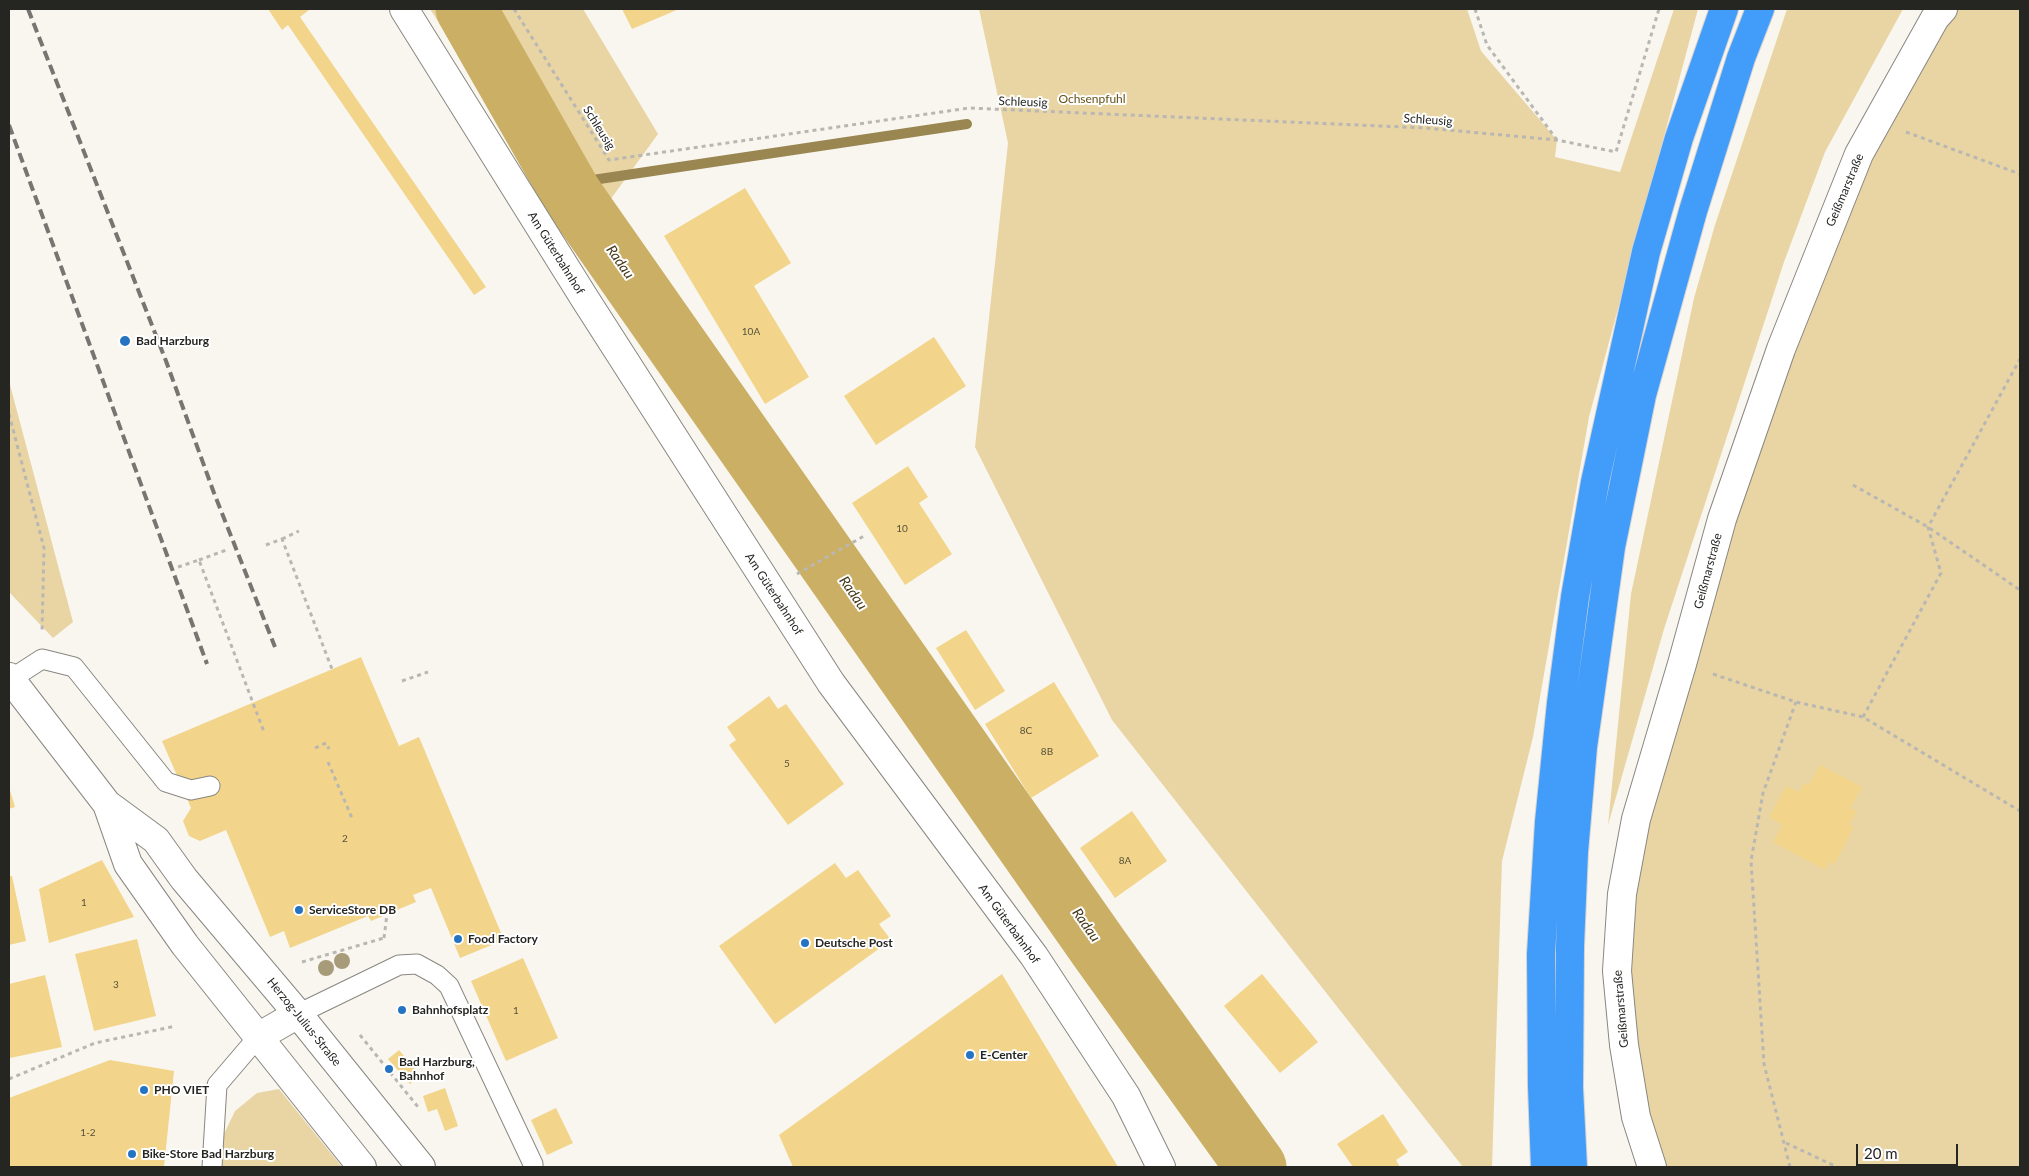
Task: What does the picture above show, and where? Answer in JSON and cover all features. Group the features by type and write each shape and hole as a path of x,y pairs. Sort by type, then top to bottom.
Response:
{"highway":[{"path":"1545,1167 1541,954 1549,822 1561,703 1575,597 1596,482 1646,252 1679,138 1724,9"},
{"path":"1573,1167 1569,1088 1570,946 1574,852 1583,747 1612,547 1642,395 1690,220 1741,58 1760,9"}],"street":[{"name":"Am Güterbahnhof","path":"404,9 585,299 831,683 1034,956 1126,1096 1161,1167"},
{"name":"Geißmarstraße","path":"1652,1167 1636,1117 1624,1045 1617,971 1622,894 1636,819 1682,664 1722,519 1781,349 1859,154 1935,18 1943,9"},
{"path":"10,678 107,804 128,864 185,945 362,1167"},
{"name":"Herzog-Julius-Straße","path":"107,804 156,840 184,879 298,1014 422,1167"},
{"path":"258,1037 298,1014"}],"lane":[{"path":"10,678 42,659 74,667 166,782 191,790 210,786"},
{"path":"298,1014 399,965 417,964 437,975 449,986 534,1164 533,1167"},
{"path":"212,1167 217,1084 258,1037"}],"path":[{"name":"Schleusig","path":"514,9 609,160 969,108 1426,128 1557,140 1616,152 1659,9"},
{"path":"1475,9 1487,45 1557,140"},
{"path":"1879,121 2020,174"},
{"path":"1863,717 1941,573 1928,528 2020,359"},
{"path":"1853,484 1928,528 2020,590"},
{"path":"266,545 299,531"},
{"path":"817,562 864,536"},
{"path":"282,539 332,669"},
{"path":"178,567 229,549"},
{"path":"199,560 264,732"},
{"path":"1682,664 1796,702 1863,717 2020,811"},
{"path":"402,681 428,672"},
{"path":"1790,1167 1764,1064 1751,861 1763,793 1796,702"},
{"path":"315,748 326,743 329,749"},
{"path":"328,762 352,818"},
{"path":"302,962 384,938"},
{"path":"9,1080 95,1043 176,1026"},
{"path":"360,1035 418,1107"},
{"path":"1785,1143 1837,1167"}],"green space":[{"path":"430,9 583,9 658,134 581,240"},
{"name":"Ochsenpfuhl","path":"979,9 1467,9 1481,51 1557,140 1555,157 1620,172 1674,9 1698,9 1589,417 1533,737 1502,861 1492,1167 1463,1167 1112,720 975,447 1008,143"},
{"path":"1787,9 1903,9 1825,152 1784,262 1664,629 1608,825 1631,594 1694,298 1715,225"},
{"path":"1951,9 2020,9 2020,1167 1652,1167 1617,971 1656,756 1859,154"},
{"path":"9,381 73,622 53,638 9,592"},
{"path":"279,1089 342,1167 220,1167 222,1138 235,1111 257,1093"}],"building":[{"path":"268,9 310,9 300,17 486,287 474,295 288,25 282,30"},
{"path":"622,9 679,9 632,29"},
{"path":"745,188 791,263 754,286 809,377 765,404 664,236"},
{"path":"934,337 966,386 876,445 844,396"},
{"path":"908,466 928,497 919,503 952,554 905,585 852,503"},
{"path":"966,630 1005,691 975,710 936,648"},
{"path":"361,657 399,746 419,737 504,940 460,958 431,888 413,895 416,902 371,921 368,916 290,948 284,931 270,937 226,830 200,841 189,836 183,821 191,808 162,741"},
{"path":"1054,682 1099,756 1031,798 985,724"},
{"path":"769,696 778,709 786,704 844,784 788,825 729,745 736,740 727,727"},
{"path":"1820,765 1862,787 1850,808 1857,811 1849,825 1854,827 1834,865 1829,861 1825,870 1773,842 1782,825 1769,817 1786,786 1799,792 1803,785 1810,783"},
{"path":"9,787 15,807 9,809"},
{"path":"1132,811 1167,861 1115,898 1080,848"},
{"path":"102,860 134,917 49,943 39,889"},
{"name":"Deutsche Post","path":"835,863 846,878 858,870 891,916 879,924 891,940 775,1024 719,946"},
{"path":"9,876 12,876 26,941 9,945"},
{"path":"137,939 156,1016 94,1031 75,954"},
{"path":"523,958 558,1038 506,1061 471,981"},
{"name":"E-Center","path":"1002,974 1118,1167 793,1167 779,1135"},
{"path":"1262,974 1318,1042 1280,1073 1224,1006"},
{"path":"45,975 62,1047 10,1058 9,984"},
{"path":"399,1050 420,1075 410,1084 388,1059"},
{"path":"110,1060 174,1071 164,1167 9,1167 9,1098"},
{"path":"445,1088 458,1126 445,1131 437,1109 428,1112 423,1096"},
{"path":"556,1108 573,1143 547,1155 531,1120"},
{"path":"1383,1114 1408,1152 1396,1160 1400,1167 1353,1167 1337,1144"}],"waterway":[{"name":"Radau","path":"466,9 572,195 1099,948 1256,1167"},
{"path":"566,184 967,124"}],"railway":[{"path":"28,9 166,361 214,493 275,647"},
{"path":"9,125 207,664"}],"place":[{"name":"Bad Harzburg","path":"125,341"},
{"name":"ServiceStore DB","path":"299,910"},
{"name":"Food Factory","path":"458,939"},
{"name":"Deutsche Post","path":"805,943"},
{"name":"Bahnhofsplatz","path":"402,1010"},
{"name":"E-Center","path":"970,1055"},
{"name":"Bad Harzburg, Bahnhof","path":"389,1069"},
{"name":"PHO VIET","path":"144,1090"},
{"name":"Bike-Store Bad Harzburg","path":"132,1154"}]}
